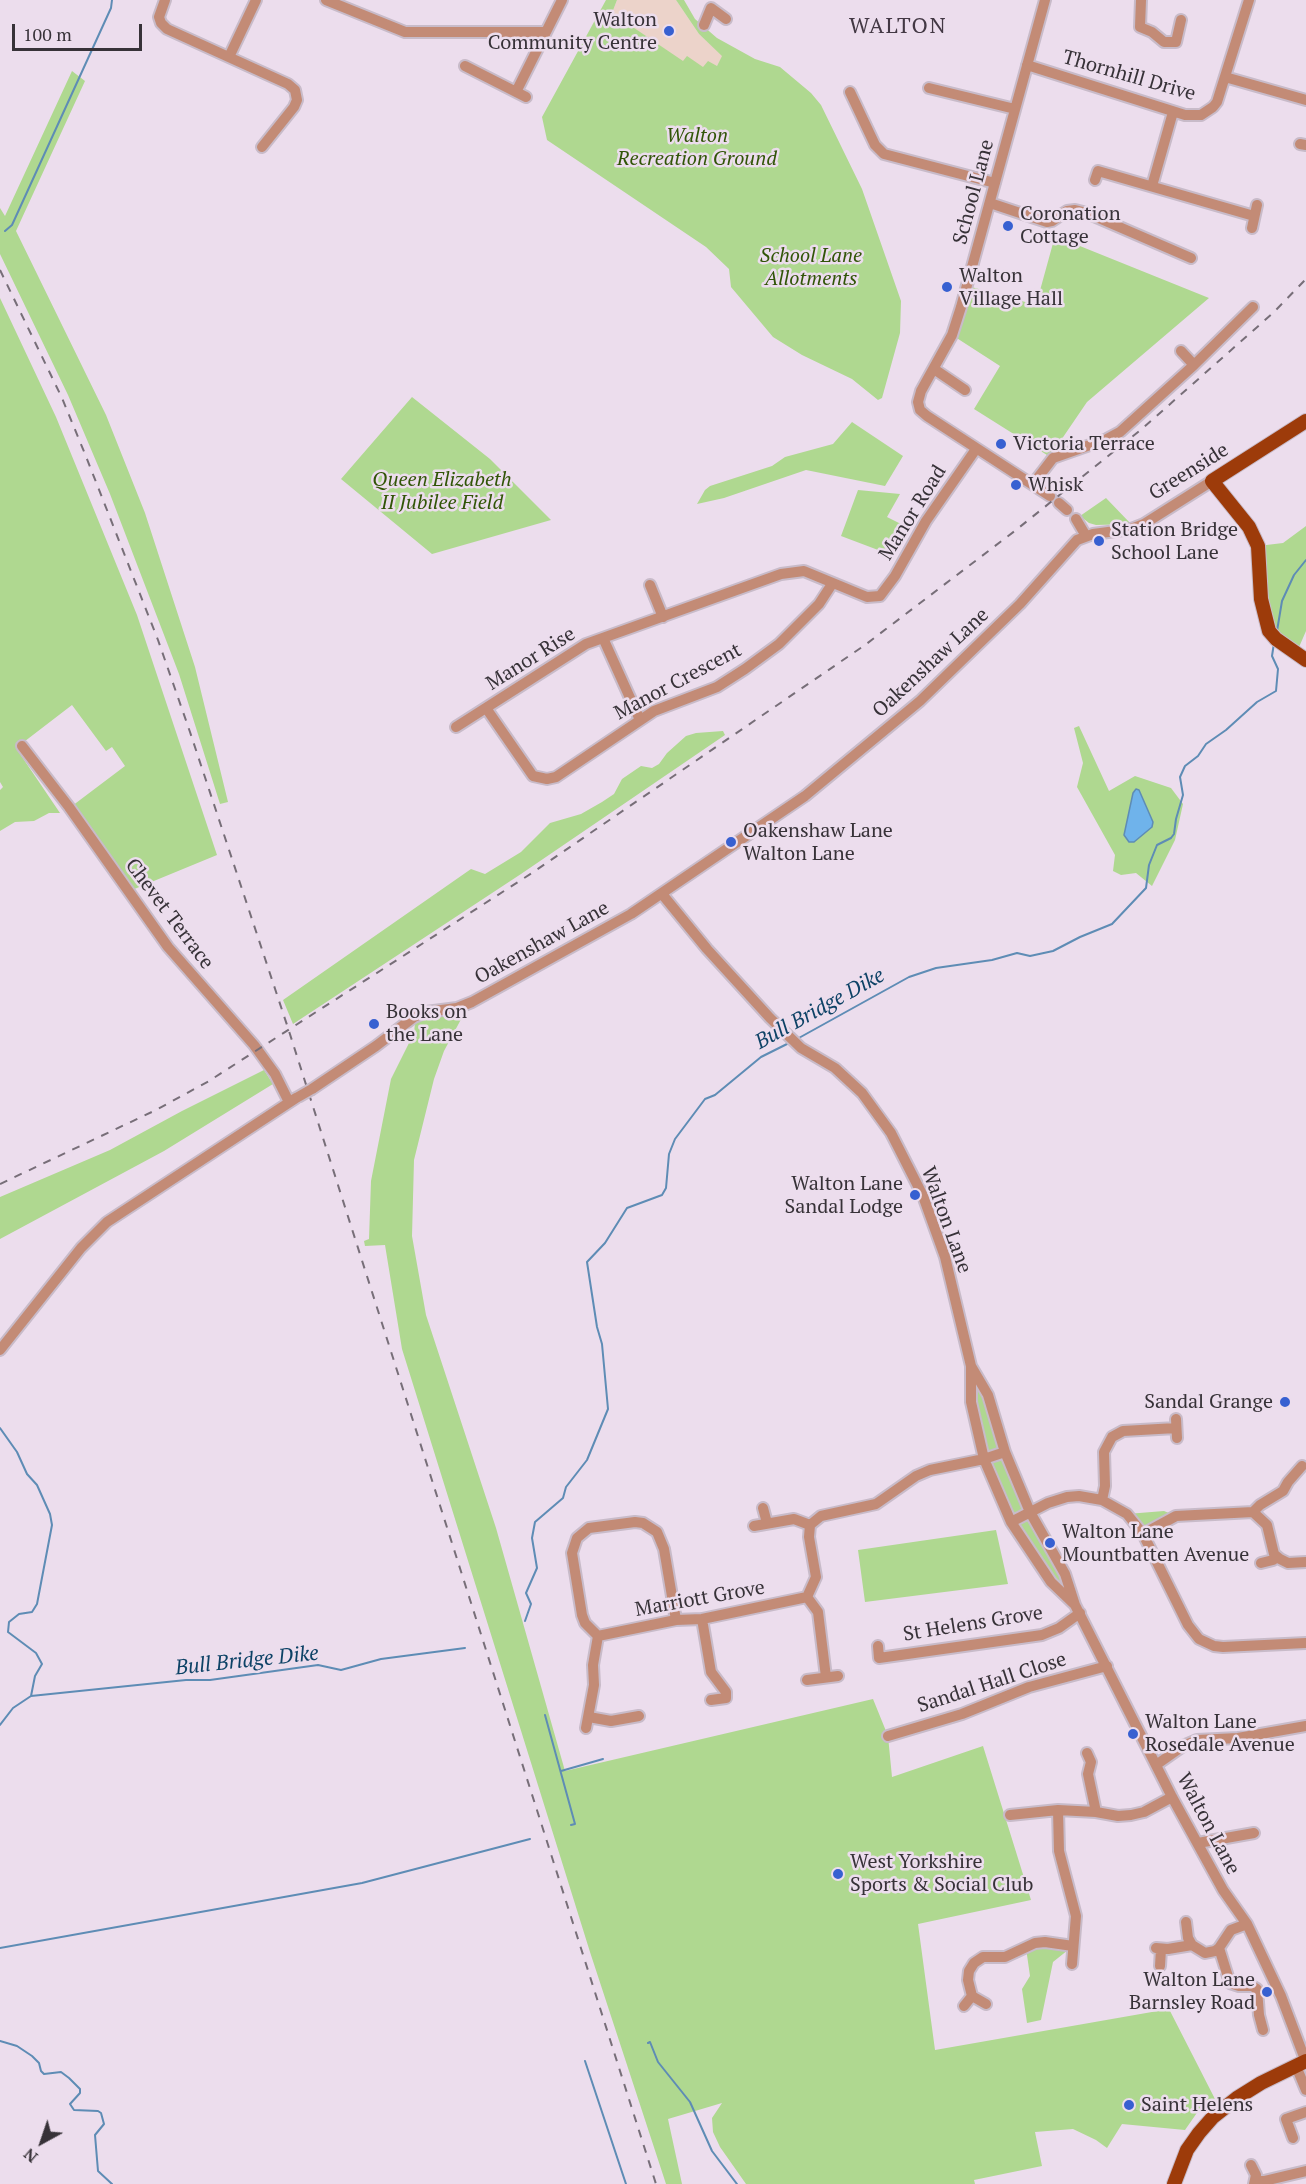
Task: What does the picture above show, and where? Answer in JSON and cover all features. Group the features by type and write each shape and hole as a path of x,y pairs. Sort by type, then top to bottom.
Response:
{"main road":[{"name":"Greenside","path":"1212,481 1306,421"},
{"path":"1212,481 1250,527 1258,546 1261,598 1266,621 1275,637 1306,660"},
{"path":"1174,2184 1187,2150 1213,2117 1253,2088 1302,2063"}],"street":[{"path":"165,0 159,17 167,29 288,84 297,94 294,107 260,149"},
{"path":"229,57 256,0"},
{"path":"326,0 405,32 546,32"},
{"path":"465,66 521,95 546,32 562,0"},
{"name":"School Lane","path":"1045,0 952,335 919,396 918,402 920,410 1059,503"},
{"path":"1141,0 1140,27 1152,32 1164,42 1176,42 1181,20"},
{"name":"Thornhill Drive","path":"1028,65 1173,112 1194,116 1208,112 1216,102 1226,76 1249,0"},
{"path":"704,25 711,4 726,19"},
{"path":"1226,76 1306,100"},
{"path":"930,86 1016,109"},
{"path":"850,92 859,105 875,145 884,154 995,183"},
{"path":"1152,186 1173,112"},
{"path":"1095,180 1098,171 1256,211 1252,228"},
{"path":"990,203 1047,222 1066,211 1075,210 1087,213 1191,258"},
{"path":"1033,484 1053,458 1078,453 1120,432 1194,365 1253,307"},
{"path":"1181,351 1194,365"},
{"path":"934,369 962,385"},
{"name":"Manor Road","path":"880,596 895,576 926,521 976,448"},
{"name":"Greenside","path":"1086,536 1131,529 1144,524 1212,481"},
{"path":"1076,519 1086,536"},
{"name":"Oakenshaw Lane","path":"0,1350 81,1248 107,1222 312,1089 414,1017 426,1012 457,1008 472,1002 632,914 805,796 920,701 1020,604 1071,546 1086,536"},
{"name":"Manor Rise","path":"456,727 573,650 781,574 804,571 867,597 880,596"},
{"name":"Manor Crescent","path":"486,708 533,776 547,779 556,777 640,720 666,706 717,687 745,669 779,644 819,604 832,584"},
{"path":"651,585 663,617"},
{"path":"603,638 640,720"},
{"name":"Chevet Terrace","path":"22,746 69,807 168,947 254,1046 294,1100"},
{"name":"Walton Lane","path":"662,894 707,949 793,1040 836,1068 862,1093 891,1133 923,1196 941,1247 971,1366 971,1402 984,1459 1011,1522 1051,1582 1078,1609"},
{"name":"Walton Lane","path":"971,1366 988,1395 1005,1452 1030,1512 1065,1574 1078,1609 1172,1797 1223,1890 1247,1924 1281,1996 1302,2063 1306,2090"},
{"path":"1102,1500 1105,1486 1104,1452 1112,1437 1123,1431 1176,1428"},
{"path":"826,1677 818,1612 807,1597 816,1577 809,1537 810,1525 829,1513 876,1504 915,1476 930,1470 984,1459 1005,1452"},
{"path":"1143,1534 1176,1516 1253,1512 1283,1491 1302,1466"},
{"path":"1011,1522 1048,1503 1067,1497 1079,1496 1102,1500 1127,1514 1143,1534 1188,1625 1199,1639 1214,1646 1223,1647 1306,1642"},
{"path":"763,1508 767,1523"},
{"path":"1253,1512 1266,1526 1274,1554 1277,1557 1288,1563 1306,1562"},
{"path":"754,1526 794,1519 810,1525"},
{"path":"586,1728 594,1685 593,1665 598,1636 585,1623 582,1615 572,1552 577,1538 589,1528 635,1522 643,1523 657,1532 664,1549 676,1620"},
{"path":"1261,1563 1277,1557"},
{"name":"Marriott Grove","path":"598,1636 676,1620 702,1619 807,1597"},
{"name":"St Helens Grove","path":"878,1646 879,1658 1042,1635 1059,1628 1078,1609"},
{"path":"702,1619 711,1672 726,1692 726,1698 711,1700"},
{"name":"Sandal Hall Close","path":"888,1736 962,1714 1029,1687 1107,1666"},
{"path":"807,1680 838,1676"},
{"path":"589,1717 612,1721 639,1716"},
{"path":"1156,1765 1183,1746 1197,1740 1238,1738 1306,1726"},
{"path":"1087,1753 1091,1762 1088,1774 1096,1812"},
{"path":"1010,1815 1058,1810 1118,1816 1131,1815 1144,1812 1172,1797"},
{"path":"1058,1810 1059,1851 1076,1916 1072,1964"},
{"path":"1198,1842 1254,1833"},
{"path":"1186,1922 1188,1938 1192,1945 1205,1953 1219,1948 1231,1930 1247,1924"},
{"path":"964,2006 972,1996 969,1971 974,1963 983,1957 1005,1957 1035,1943 1073,1946"},
{"path":"1161,1966 1158,1949 1192,1945"},
{"path":"1219,1948 1230,1983 1252,1986 1257,1989 1258,2015 1265,2030 1251,2032"},
{"path":"972,1996 986,2004"},
{"path":"1293,2138 1286,2119 1306,2112"},
{"path":"1251,2165 1256,2175 1255,2182 1306,2171"}],"shaded area":[{"path":"617,0 676,0 699,34 723,56 717,66 703,68 683,62 612,13"}],"green space":[{"path":"606,0 617,0 612,13 683,61 687,56 703,67 708,61 717,66 722,56 699,34 676,0 684,0 695,19 717,38 755,59 780,67 811,93 821,105 862,189 901,301 900,333 882,398 878,400 852,379 802,355 773,337 731,287 729,269 706,247 547,140 542,117"},
{"path":"72,71 85,81 16,231 106,415 145,513 195,667 228,802 220,804 179,674 110,494 68,395 0,254 0,208 5,216"},
{"path":"1055,236 1209,298 1087,402 1055,449 1047,455 974,409 1000,366 952,335 968,286 1036,305"},
{"path":"0,298 56,417 137,615 217,855 132,890 72,806 125,766 112,747 106,751 72,705 16,748 60,813 49,813 34,821 15,822 0,831 0,790 3,787 0,782"},
{"name":"Queen Elizabeth II Jubilee Field","path":"412,397 490,459 551,520 432,554 341,479"},
{"path":"852,422 903,456 885,486 806,470 724,498 697,504 710,486 772,466 785,457 833,444"},
{"path":"858,490 900,494 887,517 909,528 894,556 841,536"},
{"path":"1106,498 1131,524 1096,525 1080,516"},
{"path":"1306,526 1306,631 1296,654 1269,631 1258,546 1283,543"},
{"path":"1079,726 1109,791 1135,776 1171,788 1183,804 1175,840 1152,886 1136,873 1121,875 1113,871 1115,855 1077,787 1083,763 1074,728"},
{"path":"723,731 725,735 521,874 293,1024 283,1000 471,869 485,874 521,852 550,823 581,814 602,802 614,794 622,779 641,766 652,768 659,764 667,753 686,736"},
{"path":"466,1010 444,1051 434,1079 414,1160 412,1236 426,1315 496,1528 565,1771 873,1699 888,1736 892,1777 983,1746 1031,1900 918,1924 935,2050 1169,2009 1215,2099 1201,2107 1185,2130 1122,2124 1107,2148 1073,2129 1035,2132 1042,2166 974,2180 975,2184 746,2184 720,2147 713,2132 712,2118 722,2103 668,2119 682,2184 666,2184 590,1952 402,1349 385,1245 365,1246 364,1241 369,1239 371,1181 391,1079 414,1033 415,1023 430,1017"},
{"path":"264,1070 273,1084 164,1151 0,1239 0,1197 110,1150"},
{"path":"971,1366 1005,1452 1075,1605 1011,1522 984,1459"},
{"path":"1164,1511 1176,1516 1143,1534 1127,1514"},
{"path":"996,1530 1008,1584 865,1602 858,1550"},
{"path":"1073,1946 1053,1962 1041,2020 1027,2023 1022,1989 1030,1976 1026,1948"}],"water":[{"path":"1136,789 1139,790 1153,822 1152,827 1134,842 1129,842 1124,835 1133,793"}],"waterway":[{"path":"5,231 12,225 111,8 112,0"},
{"name":"Bull Bridge Dike","path":"1277,631 1282,601 1294,575 1306,560"},
{"name":"Bull Bridge Dike","path":"797,1039 909,977 936,968 992,960 1017,953 1030,956 1053,951 1112,924 1146,888 1149,865 1157,845 1174,834 1183,795 1180,777 1185,766 1198,756 1206,744 1226,730 1257,702 1276,691 1278,669 1272,656 1274,643"},
{"name":"Bull Bridge Dike","path":"525,1621 531,1604 526,1593 537,1568 532,1538 535,1522 563,1498 566,1487 587,1460 608,1409 602,1344 597,1327 587,1262 605,1243 627,1208 662,1195 666,1188 669,1154 675,1139 705,1099 715,1095 761,1057 789,1043"},
{"path":"0,1428 17,1452 27,1474 37,1485 50,1514 52,1525 37,1604 32,1612 19,1614 9,1622 8,1632 36,1653 42,1664 35,1676 31,1696"},
{"name":"Bull Bridge Dike","path":"0,1725 13,1708 31,1696 186,1680 210,1680 318,1665 341,1670 381,1659 465,1648"},
{"path":"545,1715 575,1824 571,1825"},
{"path":"561,1771 603,1759"},
{"path":"0,1948 362,1883 530,1839"},
{"path":"0,2041 17,2046 32,2056 39,2063 44,2074 61,2072 69,2078 80,2089 80,2093 70,2104 74,2110 101,2113 104,2124 95,2135 98,2171 112,2184"},
{"path":"648,2043 650,2042 658,2062 690,2102 712,2151 737,2184"},
{"path":"585,2061 626,2184"}],"railway":[{"path":"0,270 62,398 158,640 190,732 288,1028 656,2184"},
{"path":"0,1184 156,1110 209,1081 532,873 865,645 1016,530 1143,428 1273,313 1306,279"}],"place":[{"name":"Walton Community Centre","path":"669,31"},
{"name":"Coronation Cottage","path":"1008,226"},
{"name":"Walton Village Hall","path":"947,287"},
{"name":"Victoria Terrace","path":"1001,444"},
{"name":"Whisk","path":"1016,485"},
{"name":"Station Bridge School Lane","path":"1099,541"},
{"name":"Oakenshaw Lane Walton Lane","path":"731,842"},
{"name":"Books on the Lane","path":"374,1024"},
{"name":"Walton Lane Sandal Lodge","path":"915,1195"},
{"name":"Sandal Grange","path":"1285,1402"},
{"name":"Walton Lane Mountbatten Avenue","path":"1050,1543"},
{"name":"Walton Lane Rosedale Avenue","path":"1133,1734"},
{"name":"West Yorkshire Sports & Social Club","path":"838,1874"},
{"name":"Walton Lane Barnsley Road","path":"1267,1992"},
{"name":"Saint Helens","path":"1129,2105"}],"district":[{"name":"WALTON","path":"898,27"}],"park label":[{"name":"Walton Recreation Ground","path":"697,148"},
{"name":"School Lane Allotments","path":"811,268"}]}
